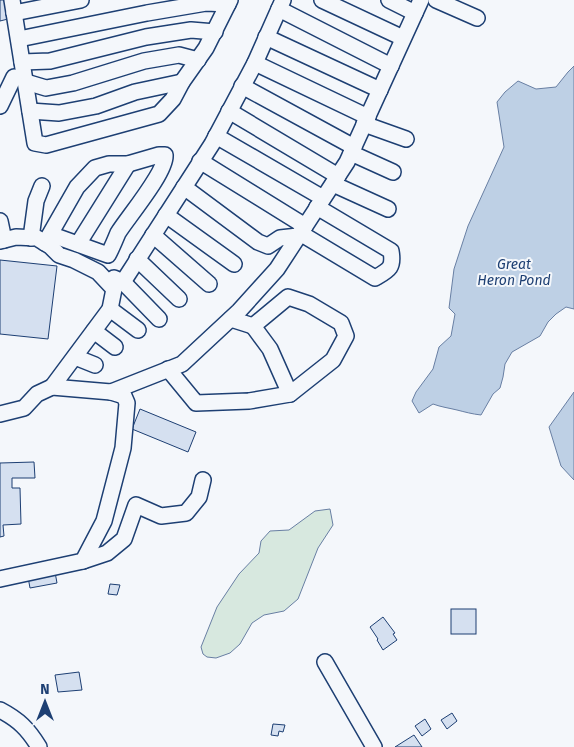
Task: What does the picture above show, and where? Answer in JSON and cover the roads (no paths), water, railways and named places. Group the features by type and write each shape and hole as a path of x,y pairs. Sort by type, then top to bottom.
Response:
{"street":[{"path":"19,39 147,13 206,3 229,2 206,48 182,82 173,99 159,114 46,145 36,143 30,111 17,75 19,39 13,7 81,0"},
{"path":"322,0 403,38"},
{"path":"111,392 182,364 239,311 277,269 347,162 418,6 389,0"},
{"path":"436,0 476,18"},
{"path":"123,282 216,136 255,63 281,5 391,66"},
{"path":"0,106 17,75 50,61 146,36 191,30 215,32"},
{"path":"266,36 380,90"},
{"path":"17,75 46,88 73,83 144,61 179,55 198,60"},
{"path":"255,63 406,139"},
{"path":"30,111 59,113 96,106 135,92 182,82"},
{"path":"242,86 393,172"},
{"path":"229,111 335,180 388,209"},
{"path":"200,162 301,232 375,278 388,271 393,260 391,251 216,136"},
{"path":"0,220 2,240 16,237 38,240 58,237 108,255 118,233 158,176 166,160 165,155 128,164 109,164 95,168 77,187 38,240"},
{"path":"78,244 128,164"},
{"path":"38,240 36,201 42,186"},
{"path":"184,187 258,242 268,246 280,238 301,232"},
{"path":"166,215 234,264"},
{"path":"153,235 209,284"},
{"path":"38,240 50,246 58,255 74,260 123,282 159,319"},
{"path":"137,259 179,299"},
{"path":"0,414 24,408 37,394 52,387 110,309 114,289 98,272"},
{"path":"168,369 196,403 249,401 290,394 333,360 346,336 341,323 308,304 288,297 253,326"},
{"path":"110,309 138,330"},
{"path":"231,319 253,326 270,349 290,394"},
{"path":"94,331 115,347"},
{"path":"74,357 95,365"},
{"path":"52,387 111,392 124,396 127,403 122,448 104,522 83,561"},
{"path":"0,579 83,561 107,553 124,539 136,504 161,516 186,513 200,497 203,480"},
{"path":"325,662 374,747"},
{"path":"6,714 30,732 40,747"}],"water":[{"name":"Great Heron Pond","path":"574,66 574,309 566,307 548,322 540,336 512,352 505,364 500,388 493,394 481,415 433,404 419,413 412,401 416,392 433,369 439,347 451,336 455,314 449,308 454,269 468,226 504,147 497,102 518,81 536,89 556,87"},
{"path":"574,392 574,480 561,466 549,427"}]}
